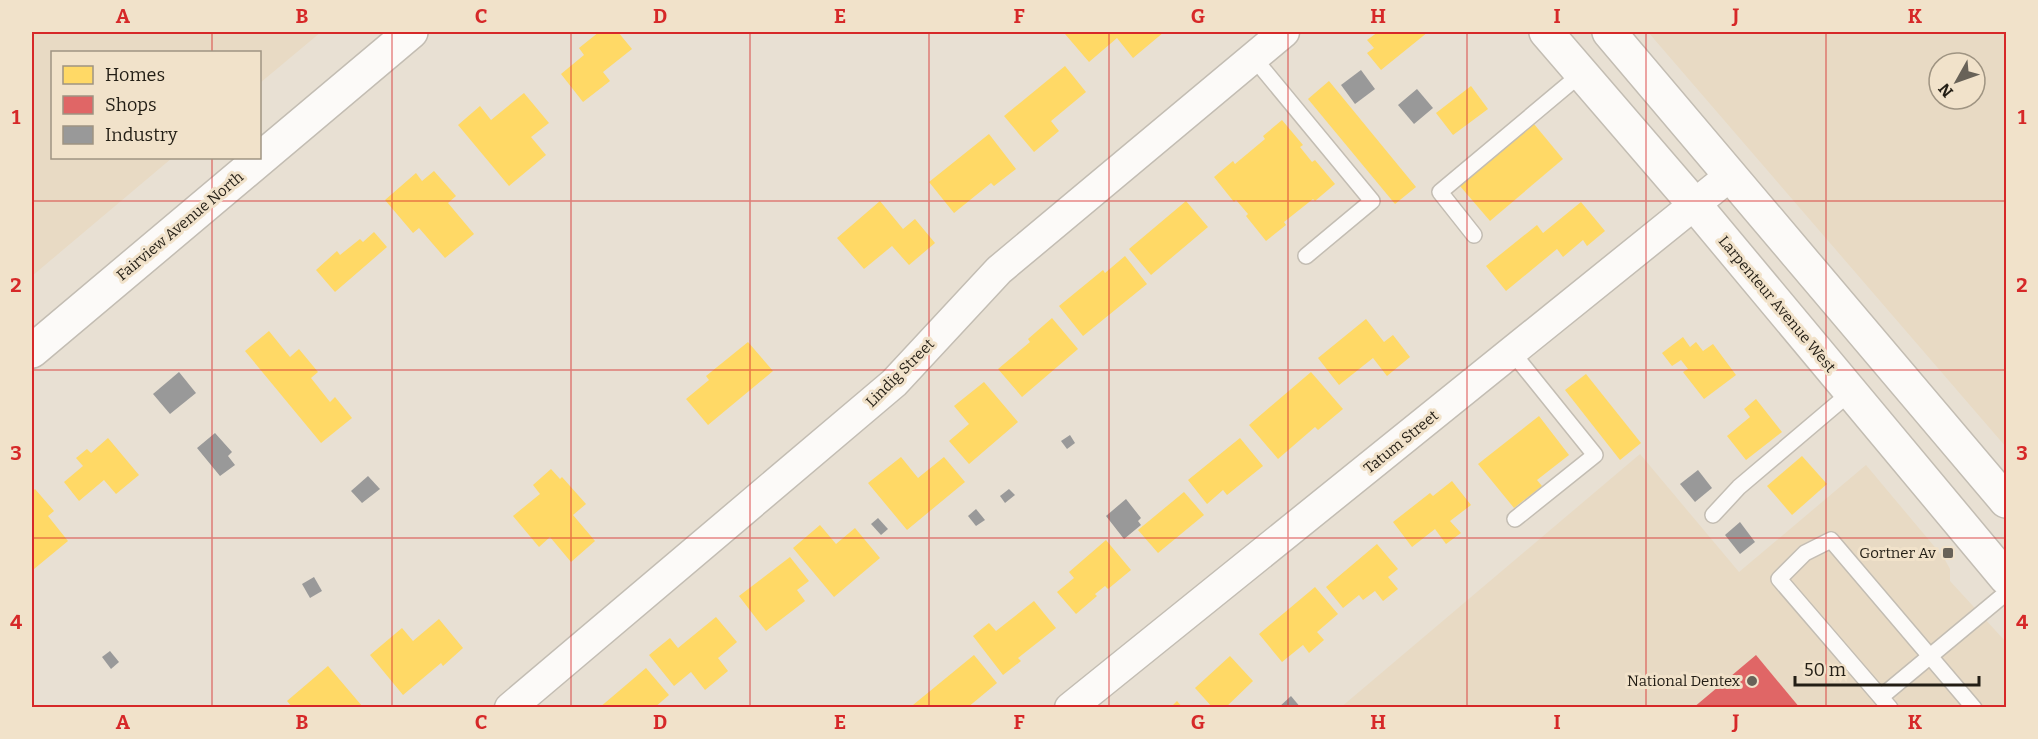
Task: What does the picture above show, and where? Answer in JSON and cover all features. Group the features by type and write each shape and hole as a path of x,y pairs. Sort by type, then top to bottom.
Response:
{"main road":[{"name":"Fairview Avenue North","path":"261,158 411,32"},
{"name":"Larpenteur Avenue West","path":"1546,32 1695,205 2007,578"},
{"path":"1609,32 2007,501"},
{"name":"Fairview Avenue North","path":"32,351 260,159"}],"street":[{"name":"Lindig Street","path":"510,708 894,383 999,270 1284,32"},
{"name":"Tatum Street","path":"1070,708 1731,175"}],"lane":[{"path":"1253,57 1372,201 1306,256"},
{"path":"1474,235 1440,192 1582,73"},
{"path":"1512,352 1595,455 1515,519"},
{"path":"1713,515 1739,487 1851,392"},
{"path":"1974,708 1931,656 1831,540 1805,553 1779,579 1885,702 1931,656 2007,593"}],"shaded area":[{"path":"32,32 321,32 261,82 261,51 51,51 51,159 171,159 32,276"},
{"path":"1648,32 2006,32 2006,447"},
{"path":"1640,454 1739,572 1866,465 1944,558 1950,569 1950,581 2006,642 2006,707 1340,708"}],"building: Homes":[{"path":"599,32 618,32 632,49 603,72 610,81 583,102 561,74 584,55 579,48"},
{"path":"1068,32 1164,32 1133,58 1117,38 1089,62 1065,34"},
{"path":"1378,32 1428,32 1381,70 1367,53 1374,48 1367,40"},
{"path":"1065,66 1086,92 1051,121 1059,131 1034,152 1004,116"},
{"path":"1329,81 1416,187 1395,204 1308,99"},
{"path":"1471,86 1488,109 1453,135 1436,113"},
{"path":"524,93 549,123 531,137 546,155 509,186 458,125 480,106 491,120"},
{"path":"1282,120 1303,145 1300,147 1312,162 1315,160 1335,184 1284,222 1286,225 1266,241 1246,216 1248,214 1236,200 1234,202 1214,177 1233,161 1235,164 1265,139 1263,136"},
{"path":"1534,124 1563,159 1490,221 1460,186"},
{"path":"989,134 1016,169 994,186 991,183 954,213 929,182"},
{"path":"434,171 456,196 448,203 474,234 445,258 419,228 413,233 385,200 416,173 422,181"},
{"path":"880,201 903,229 915,219 935,243 909,265 892,246 864,269 837,238"},
{"path":"1186,201 1208,227 1151,275 1129,249"},
{"path":"1581,202 1605,231 1587,246 1583,240 1563,257 1557,249 1506,291 1486,266 1537,225 1543,233"},
{"path":"374,232 387,247 335,292 316,270 337,251 340,255 360,239 363,242"},
{"path":"1125,256 1147,284 1083,336 1059,306 1103,270 1105,273"},
{"path":"1052,318 1078,349 1022,397 998,369 1030,342 1028,339"},
{"path":"1366,319 1384,342 1393,335 1410,357 1387,376 1373,358 1339,385 1318,358"},
{"path":"269,331 290,357 299,349 318,372 311,378 330,402 335,397 352,418 321,443 245,351"},
{"path":"1683,337 1690,347 1696,342 1703,351 1713,344 1736,375 1704,399 1683,372 1688,369 1681,360 1672,366 1662,353"},
{"path":"748,342 773,371 708,425 686,399 709,380 706,376"},
{"path":"1311,372 1343,409 1318,430 1315,427 1278,459 1249,425"},
{"path":"1586,374 1641,443 1620,460 1565,390"},
{"path":"984,382 1018,422 969,464 949,441 969,424 954,406"},
{"path":"1756,399 1782,432 1746,460 1727,436 1750,417 1744,409"},
{"path":"1539,416 1569,455 1537,480 1542,486 1514,508 1478,464"},
{"path":"108,438 139,475 116,494 104,480 79,501 64,482 83,466 76,458 87,449 91,453"},
{"path":"1240,438 1263,466 1227,495 1223,490 1207,504 1188,480"},
{"path":"1802,456 1827,484 1792,515 1767,486"},
{"path":"901,457 918,478 944,457 965,482 907,530 868,483"},
{"path":"551,469 560,479 562,477 586,504 573,515 595,541 571,562 550,537 539,547 513,516 540,494 533,485"},
{"path":"1452,481 1471,505 1450,521 1461,533 1446,544 1435,529 1412,547 1393,522 1430,493 1433,496"},
{"path":"35,489 54,511 48,516 68,541 34,569 32,565 32,492"},
{"path":"1184,492 1204,515 1158,553 1138,530"},
{"path":"820,525 836,544 855,528 880,558 834,597 793,548"},
{"path":"1106,540 1131,570 1108,589 1105,586 1095,594 1097,596 1076,614 1057,592 1074,578 1069,572"},
{"path":"1377,544 1398,569 1388,577 1398,589 1383,601 1375,591 1363,600 1359,595 1343,608 1326,587"},
{"path":"790,557 809,581 797,590 805,601 766,631 739,596"},
{"path":"1315,587 1338,614 1317,632 1324,640 1309,653 1303,645 1282,662 1259,634"},
{"path":"1034,601 1056,628 1018,658 1021,661 1003,675 973,636 989,623 996,631"},
{"path":"716,617 737,642 718,658 728,671 705,690 691,672 674,686 649,655 670,638 678,648"},
{"path":"439,619 463,648 443,666 441,663 403,695 370,655 402,628 413,641"},
{"path":"974,655 997,683 967,708 915,708 913,705"},
{"path":"1230,656 1253,681 1225,708 1213,708 1195,688"},
{"path":"328,666 362,706 293,708 287,701"},
{"path":"646,668 669,695 654,708 599,708"},
{"path":"1177,701 1183,708 1170,708"}],"building: Shops":[{"name":"National Dentex","path":"1756,655 1800,708 1693,708"}],"building: Industry":[{"path":"1361,70 1375,89 1355,104 1341,85"},
{"path":"1417,89 1433,108 1414,124 1398,105"},
{"path":"179,372 196,393 170,414 153,394"},
{"path":"215,433 232,452 228,456 235,465 220,476 197,448"},
{"path":"1070,435 1075,443 1067,449 1061,441"},
{"path":"1698,470 1712,488 1695,502 1680,484"},
{"path":"368,476 380,489 362,503 351,491"},
{"path":"1009,489 1015,495 1005,503 1000,496"},
{"path":"1126,499 1141,518 1138,521 1141,525 1124,539 1106,516"},
{"path":"976,509 985,520 976,526 968,516"},
{"path":"878,518 888,529 881,535 871,524"},
{"path":"1740,522 1755,542 1740,554 1725,535"},
{"path":"314,577 322,591 310,598 302,584"},
{"path":"110,651 119,662 111,669 102,657"},
{"path":"1291,696 1301,708 1278,708"}],"place":[{"name":"Gortner Av","path":"1948,553"},
{"name":"National Dentex","path":"1752,681"}]}
